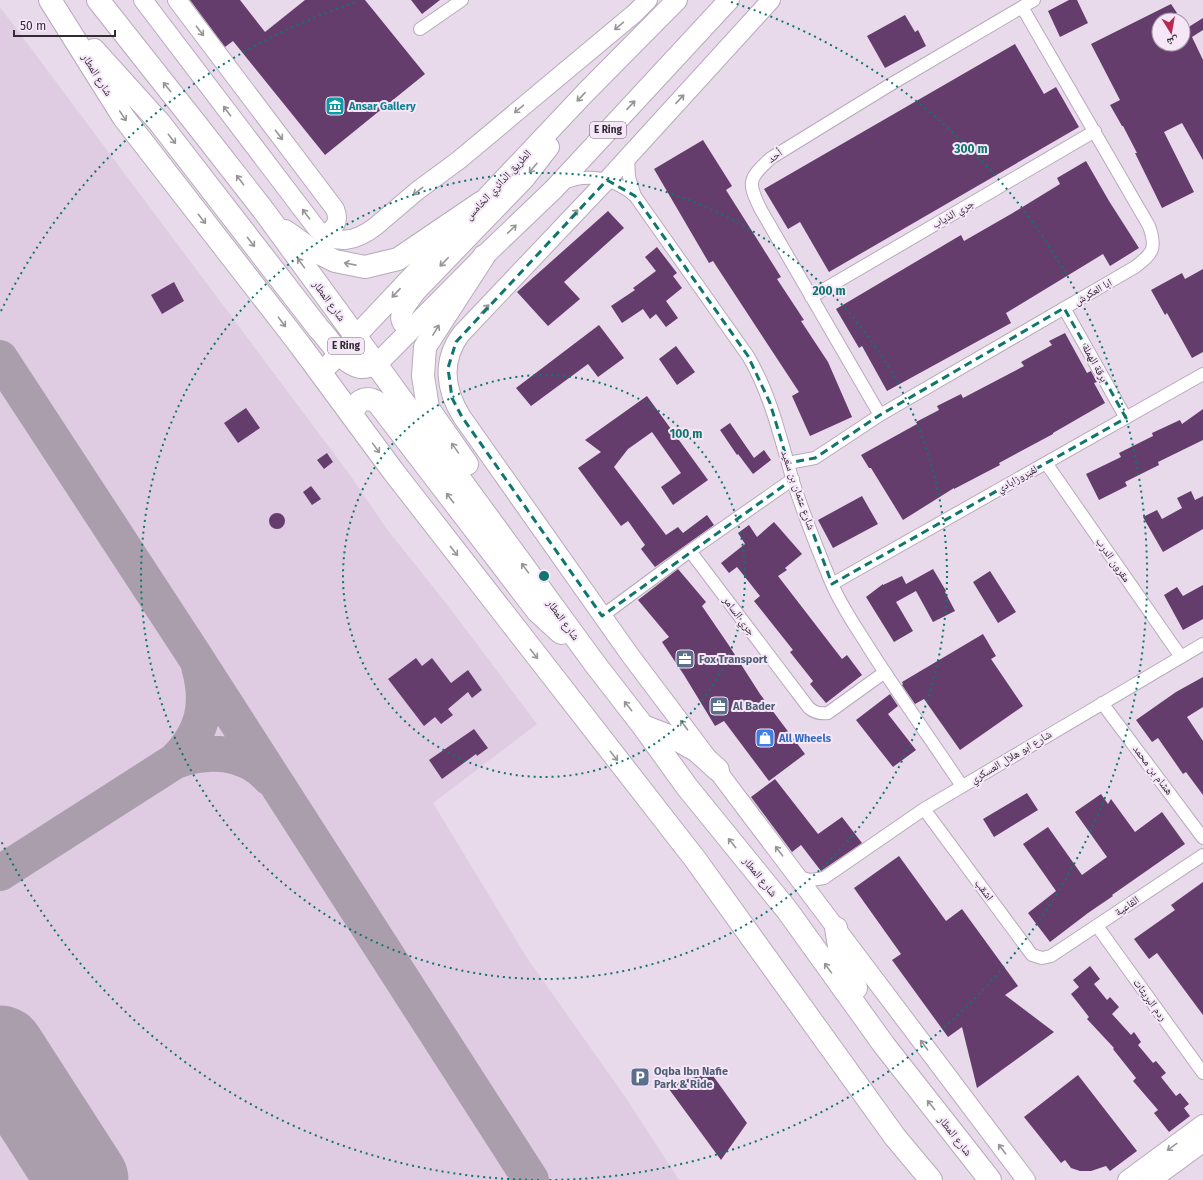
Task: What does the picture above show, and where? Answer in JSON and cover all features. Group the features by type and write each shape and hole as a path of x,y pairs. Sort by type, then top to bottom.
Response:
{"highway":[{"name":"شارع المطار","path":"98,0 264,211 595,664 643,726 687,787 787,910 884,1045 990,1180"},
{"name":"شارع المطار","path":"51,2 124,118 321,373 393,472 695,859 895,1138 931,1180"},
{"path":"51,2 159,122 314,323 340,353 350,363 362,367 376,365"},
{"path":"264,211 293,237 309,248 335,261 365,266 398,259 482,202"},
{"path":"484,256 425,347 423,376 428,408 495,505 506,542"},
{"path":"353,416 353,410 359,402 364,400 374,400 378,403 538,612 595,664"},
{"path":"643,726 674,738 697,751 718,770"},
{"path":"836,928 839,948 846,969 884,1045"}],"main road":[{"name":"الطريق الدائري الخامس","path":"321,373 586,92 677,0"},
{"name":"E Ring","path":"376,365 484,256 554,189 729,0"},
{"path":"411,330 402,322 401,316 403,309 416,291 525,178 544,156 552,143 558,122"}],"street":[{"path":"143,0 317,229 335,240 348,240 363,235 376,226 417,191 459,160 635,6 648,0"},
{"path":"177,0 335,209 337,220 336,225 333,229 323,234"},
{"path":"420,29 462,0"},
{"path":"771,0 607,180 461,334 449,359 448,377 452,398 462,417 602,616 1026,1180"},
{"name":"أحد","path":"880,415 761,210 751,186 753,177 771,158 888,86 1034,0"},
{"name":"ابا العكرش","path":"788,464 815,458 880,415 1135,267 1148,257 1153,248 1153,237 1149,226 1022,7"},
{"name":"جري الذياب","path":"811,297 1095,131"},
{"name":"شارع عثمان بن سعيد","path":"628,156 629,177 635,196"},
{"name":"شارع عثمان بن سعيد","path":"554,189 566,182 593,178 607,180 622,186 635,196 744,349 759,374 770,403 793,479 832,584 842,604 885,672 962,786"},
{"name":"برقة الهملة","path":"1064,308 1126,418"},
{"name":"لفيروزابادي","path":"832,584 1203,374"},
{"name":"مقرون الدرب","path":"1046,463 1181,657"},
{"path":"602,616 690,551 793,479"},
{"name":"جري السامر","path":"690,551 809,708 815,712 821,714 834,710 885,672"},
{"name":"شارع ابو هلال العسكري","path":"824,878 924,808 1203,644"},
{"name":"هشام بن محمد","path":"1102,703 1203,838"},
{"name":"اشقب","path":"924,808 1032,955 1042,958 1051,956"},
{"name":"القاعية","path":"1051,956 1203,855"},
{"path":"798,877 810,880 824,878"},
{"path":"818,904 818,889 824,878"},
{"name":"ردم البريثات","path":"1097,926 1203,1073"},
{"path":"1127,1180 1203,1124"},
{"path":"1152,1180 1203,1143"}],"highlighted area":[{"path":"607,180 635,196 748,356 770,403 788,463 815,458 880,415 1064,308 1126,418 832,584 793,479 602,616 462,417 452,398 448,368 456,342"}],"shaded area":[{"path":"0,7 350,475 386,528 449,607 537,724 433,803 527,958 626,1098 679,1180 0,1180"}],"building":[{"name":"Ansar Gallery","path":"190,0 240,0 265,32 305,0 365,0 425,74 325,155 233,41 225,47"},
{"path":"411,0 440,0 422,14"},
{"path":"1069,0 1077,0 1088,23 1060,37 1048,11"},
{"path":"1171,4 1176,12 1155,12"},
{"path":"1151,14 1151,52 1191,52 1191,26 1203,18 1203,30 1192,37 1203,60 1203,160 1182,123 1164,132 1194,192 1162,208 1135,153 1137,153 1110,105 1120,100 1091,44"},
{"path":"905,15 915,32 918,30 926,46 885,68 867,36"},
{"path":"1015,44 1044,94 1056,87 1079,127 829,272 800,222 788,229 764,189"},
{"path":"703,140 732,186 726,190 781,277 777,279 804,320 801,321 828,362 852,417 810,436 792,396 799,392 713,261 709,263 654,169"},
{"path":"1086,161 1139,248 1110,266 1103,254 1006,313 1011,323 887,391 862,346 859,348 836,309 961,235 964,241 1011,214 1060,184 1057,178"},
{"path":"608,211 624,228 564,282 580,299 548,326 517,292"},
{"path":"657,247 677,273 673,276 682,288 666,301 678,318 666,327 656,314 650,319 643,309 622,323 611,306 635,290 633,288 656,271 645,257"},
{"path":"1203,269 1203,352 1192,358 1167,313 1165,315 1151,290 1182,273 1185,279"},
{"path":"174,282 184,301 162,314 151,295"},
{"path":"599,325 624,358 598,377 588,364 531,406 516,388"},
{"path":"1065,333 1087,373 1091,371 1097,382 1094,383 1105,403 1053,434 999,463 1000,465 954,488 903,520 871,468 869,468 861,455 939,410 937,406 961,394 963,398 1024,366 1021,362 1052,345 1049,341"},
{"path":"676,346 695,372 677,385 659,359"},
{"path":"647,396 708,480 673,505 661,487 681,473 652,432 628,449 614,467 666,535 678,527 683,533 707,515 714,525 655,567 641,549 645,545 628,521 621,526 578,468 601,452 585,440"},
{"path":"246,408 260,428 238,443 224,423"},
{"path":"1203,409 1203,440 1158,462 1159,465 1125,482 1127,486 1099,500 1086,474 1121,457 1119,453 1153,436 1152,433 1180,420 1182,424"},
{"path":"730,423 754,458 764,450 771,460 753,474 738,454 737,455 720,430"},
{"path":"327,453 333,462 324,469 317,460"},
{"path":"311,486 321,499 312,505 303,492"},
{"path":"1191,491 1195,500 1203,496 1203,529 1163,552 1143,517 1157,510 1162,519 1182,508 1177,498"},
{"path":"862,496 878,524 833,548 818,520"},
{"path":"277,513 284,518 285,521 280,528 277,529 270,524 269,521 274,514"},
{"path":"774,522 802,554 785,568 787,570 778,576 842,659 847,655 862,675 826,703 810,684 813,681 790,652 793,650 754,601 760,596 737,567 729,573 721,563 745,544 738,533 749,525 757,537"},
{"path":"678,569 706,602 702,606 760,694 805,754 769,781 724,721 715,726 662,642 669,637 638,600"},
{"path":"933,569 946,591 945,592 955,611 933,622 916,591 896,602 913,631 894,642 866,597 883,584 902,576 906,584"},
{"path":"990,571 1016,612 998,623 973,582"},
{"path":"1203,585 1203,619 1183,630 1164,595 1177,587 1183,596"},
{"path":"983,634 996,656 991,659 1023,706 960,750 924,699 915,704 902,685 902,682"},
{"path":"416,658 422,666 432,658 451,683 468,670 482,690 472,698 468,692 448,709 453,715 441,724 435,717 424,726 388,679"},
{"path":"1203,677 1203,707 1187,717 1203,741 1203,795 1186,772 1183,774 1158,738 1152,742 1136,720 1176,692"},
{"path":"890,694 898,706 888,714 916,750 893,767 856,720"},
{"path":"474,729 488,748 477,756 476,754 442,779 429,760"},
{"path":"775,779 818,834 842,817 862,843 821,871 801,845 792,852 751,797"},
{"path":"1027,793 1038,810 994,837 983,819"},
{"path":"1101,794 1108,804 1111,799 1135,832 1162,812 1185,844 1112,895 1113,896 1050,942 1028,913 1056,891 1023,844 1048,827 1082,875 1107,857 1075,812"},
{"path":"899,856 946,921 962,909 1018,986 1005,995 1054,1032 977,1088 962,1027 948,1037 892,960 901,954 854,888"},
{"path":"1203,882 1203,1015 1157,953 1149,959 1134,939 1175,910 1171,905"},
{"path":"1090,966 1100,979 1094,984 1107,1000 1110,997 1119,1007 1112,1014 1131,1035 1134,1032 1141,1042 1138,1045 1153,1063 1156,1061 1166,1073 1161,1077 1176,1096 1180,1093 1189,1104 1184,1108 1190,1116 1169,1132 1154,1113 1158,1110 1133,1081 1136,1078 1113,1049 1114,1048 1087,1019 1089,1017 1071,994 1079,987 1073,980"},
{"path":"711,1073 747,1123 721,1160 666,1085"},
{"path":"1078,1075 1137,1151 1110,1171 1106,1166 1091,1171 1080,1171 1071,1168 1065,1160 1061,1163 1024,1117"}],"taxiway":[{"path":"0,358 192,652 531,1180"},
{"path":"175,761 192,740 202,718 204,693 199,666"},
{"path":"0,873 175,761 200,755 226,754 249,762 270,778"}],"runway":[{"path":"0,1051 83,1180"}],"place":[{"name":"Ansar Gallery","path":"335,106"},
{"name":"Fox Transport","path":"685,659"},
{"name":"Al Bader","path":"719,706"},
{"name":"All Wheels","path":"765,738"},
{"name":"Oqba Ibn Nafie Park & Ride","path":"640,1077"}]}
